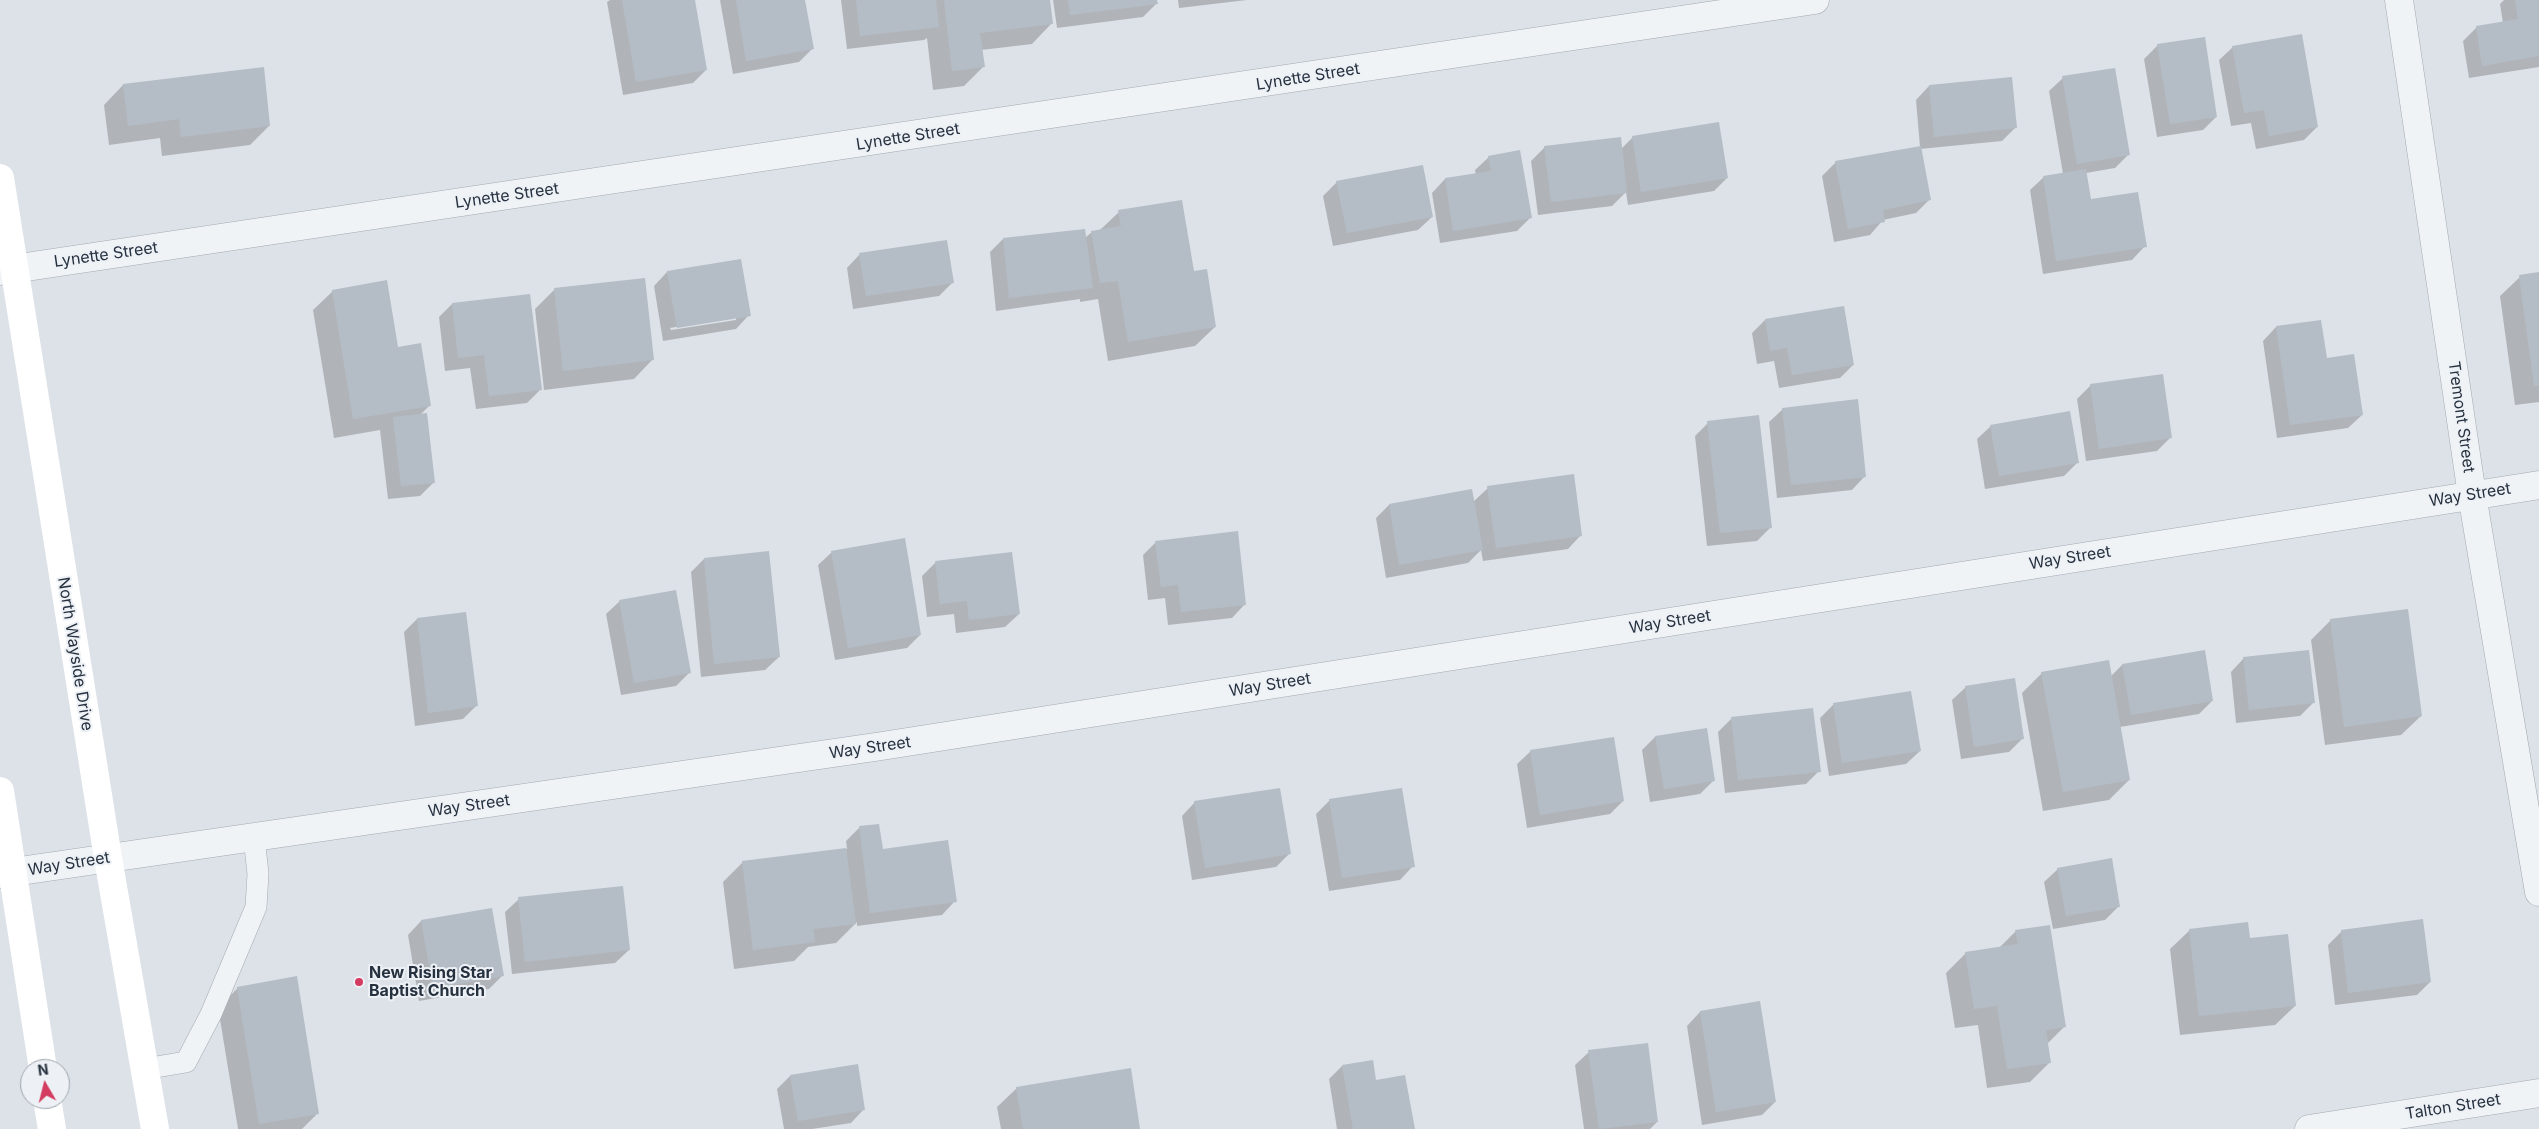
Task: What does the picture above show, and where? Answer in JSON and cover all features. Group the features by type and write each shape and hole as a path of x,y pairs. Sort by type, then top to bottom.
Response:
{"main road":[{"name":"North Wayside Drive","path":"0,178 7,270 155,1129"},
{"path":"0,791 6,873 41,1059"},
{"path":"49,1109 52,1129"}],"street":[{"name":"Lynette Street","path":"7,270 1815,0"},
{"name":"Tremont Street","path":"2399,0 2472,495 2539,892"},
{"name":"Way Street","path":"6,873 892,745 2539,485"},
{"name":"Talton Street","path":"2309,1129 2539,1094"}],"lane":[{"path":"144,1069 186,1062 211,1014 256,907 258,874 254,837"}],"building":[{"path":"622,0 695,0 707,70 636,82"},
{"path":"736,0 805,0 814,49 746,61"},
{"path":"856,0 936,0 939,27 860,36"},
{"path":"944,0 1050,0 1053,24 980,33 985,67 952,71"},
{"path":"1068,0 1157,0 1158,4 1070,15"},
{"path":"2515,0 2539,0 2539,56 2482,66 2476,26 2518,19"},
{"path":"2302,34 2318,127 2269,136 2264,110 2244,113 2232,46"},
{"path":"2205,37 2217,117 2170,124 2157,44"},
{"path":"264,67 270,126 181,137 179,119 128,126 123,84"},
{"path":"2115,68 2130,155 2077,164 2062,76"},
{"path":"2012,77 2017,128 1934,137 1929,85"},
{"path":"1719,122 1728,178 1641,192 1632,136"},
{"path":"1621,137 1627,193 1551,202 1544,146"},
{"path":"1921,146 1931,200 1883,210 1885,222 1848,229 1835,161"},
{"path":"1520,150 1532,218 1453,231 1445,178 1491,171 1488,156"},
{"path":"1423,165 1433,217 1347,233 1336,181"},
{"path":"2086,169 2091,199 2138,192 2147,247 2056,261 2043,176"},
{"path":"1182,200 1194,271 1207,269 1216,327 1128,342 1118,281 1100,283 1091,231 1121,226 1118,210"},
{"path":"1085,229 1093,288 1009,298 1003,238"},
{"path":"947,240 954,283 866,296 859,253"},
{"path":"741,259 751,316 677,328 667,271"},
{"path":"2539,272 2539,386 2534,386 2519,275"},
{"path":"645,278 654,360 563,371 554,288"},
{"path":"387,280 398,347 421,343 431,406 353,419 332,290"},
{"path":"530,294 542,390 489,396 484,355 458,358 452,303"},
{"path":"1844,306 1854,365 1792,375 1787,348 1770,351 1765,319"},
{"path":"2321,320 2327,358 2354,354 2363,415 2290,425 2276,326"},
{"path":"2163,374 2172,438 2099,449 2090,384"},
{"path":"1858,399 1866,477 1791,485 1782,408"},
{"path":"2070,411 2079,463 1999,476 1990,425"},
{"path":"427,413 435,483 401,486 393,417"},
{"path":"1759,415 1772,528 1720,533 1707,421"},
{"path":"1574,474 1582,536 1496,548 1487,486"},
{"path":"1472,489 1483,550 1399,565 1389,504"},
{"path":"1238,531 1246,605 1181,612 1178,585 1161,587 1155,541"},
{"path":"905,538 921,635 848,648 831,551"},
{"path":"769,551 780,657 714,664 704,558"},
{"path":"1012,552 1020,614 969,620 967,601 940,604 935,561"},
{"path":"676,590 691,673 634,683 619,600"},
{"path":"2408,609 2422,716 2344,727 2330,619"},
{"path":"466,612 478,706 428,713 417,618"},
{"path":"2205,650 2213,701 2131,715 2122,664"},
{"path":"2309,650 2315,703 2249,710 2243,657"},
{"path":"2109,660 2130,780 2063,792 2041,672"},
{"path":"2015,678 2024,739 1974,747 1965,686"},
{"path":"1911,691 1921,751 1842,763 1833,703"},
{"path":"1813,708 1821,772 1738,780 1731,717"},
{"path":"1707,728 1715,781 1664,789 1655,736"},
{"path":"1614,737 1624,801 1540,815 1530,750"},
{"path":"1280,788 1291,854 1205,868 1194,801"},
{"path":"1402,788 1415,867 1342,878 1329,799"},
{"path":"879,824 883,849 948,840 957,902 870,913 859,826"},
{"path":"846,848 856,924 813,929 815,942 753,950 742,861"},
{"path":"2112,858 2120,907 2066,916 2057,868"},
{"path":"623,886 630,950 525,962 518,897"},
{"path":"492,908 504,976 433,988 421,920"},
{"path":"2423,919 2431,982 2348,993 2341,930"},
{"path":"2248,922 2250,938 2288,934 2296,1006 2199,1016 2189,929"},
{"path":"2050,925 2066,1027 2046,1030 2051,1063 2007,1069 1997,1006 1974,1009 1965,952 2018,944 2015,930"},
{"path":"297,976 319,1114 259,1124 237,987"},
{"path":"1760,1001 1776,1102 1716,1112 1700,1011"},
{"path":"1648,1043 1658,1122 1599,1129 1588,1050"},
{"path":"1373,1060 1376,1080 1405,1075 1415,1129 1353,1129 1342,1065"},
{"path":"858,1064 865,1110 798,1121 790,1075"},
{"path":"1131,1068 1140,1129 1023,1129 1016,1087"}],"place":[{"name":"New Rising Star Baptist Church","path":"359,982"}]}
